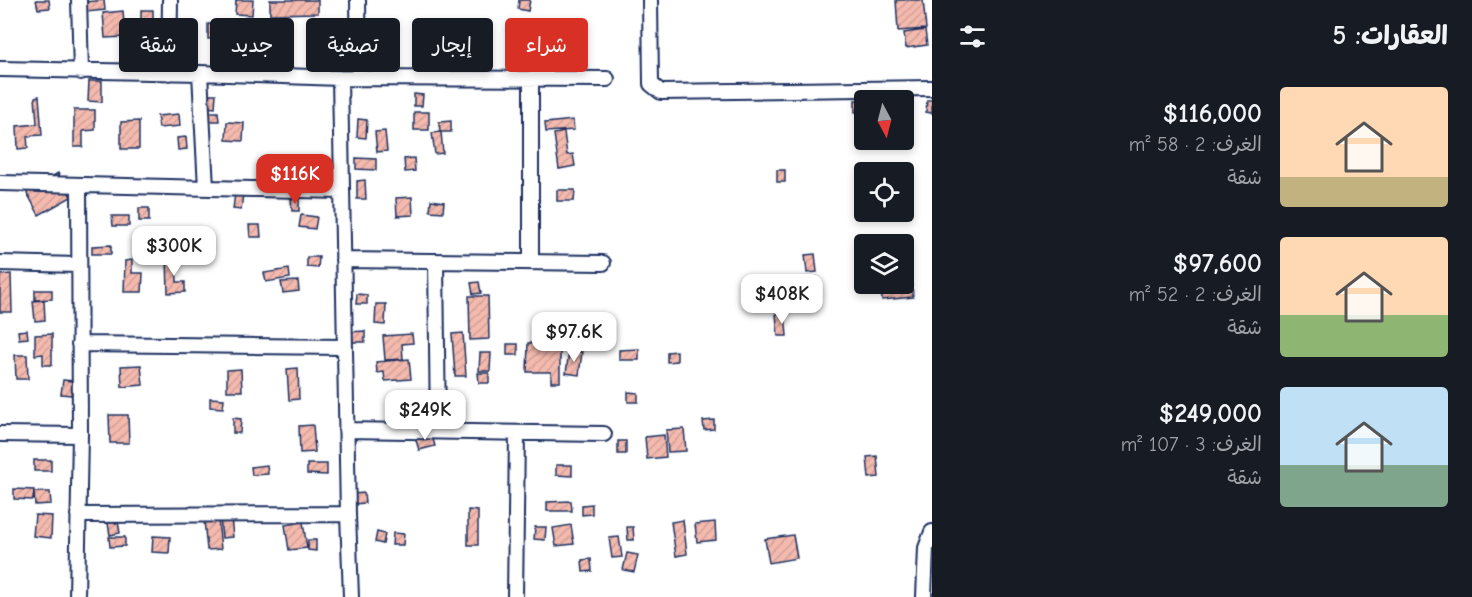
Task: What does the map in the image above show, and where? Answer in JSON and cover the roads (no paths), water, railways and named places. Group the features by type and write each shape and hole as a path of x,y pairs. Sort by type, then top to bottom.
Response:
{"street":[{"path":"79,0 81,72"},
{"path":"169,73 170,0"},
{"path":"358,0 359,78"},
{"path":"650,0 651,84 661,92 932,88"},
{"path":"0,69 340,78 607,79"},
{"path":"200,73 206,188"},
{"path":"340,78 351,597"},
{"path":"531,79 531,262"},
{"path":"0,183 342,191"},
{"path":"77,597 80,435 79,185"},
{"path":"343,260 603,263"},
{"path":"436,261 438,431"},
{"path":"0,263 78,265"},
{"path":"79,344 345,347"},
{"path":"346,430 604,434"},
{"path":"0,434 80,435"},
{"path":"515,597 518,434"},
{"path":"78,515 348,514"},
{"path":"924,597 926,548 932,532"}]}
